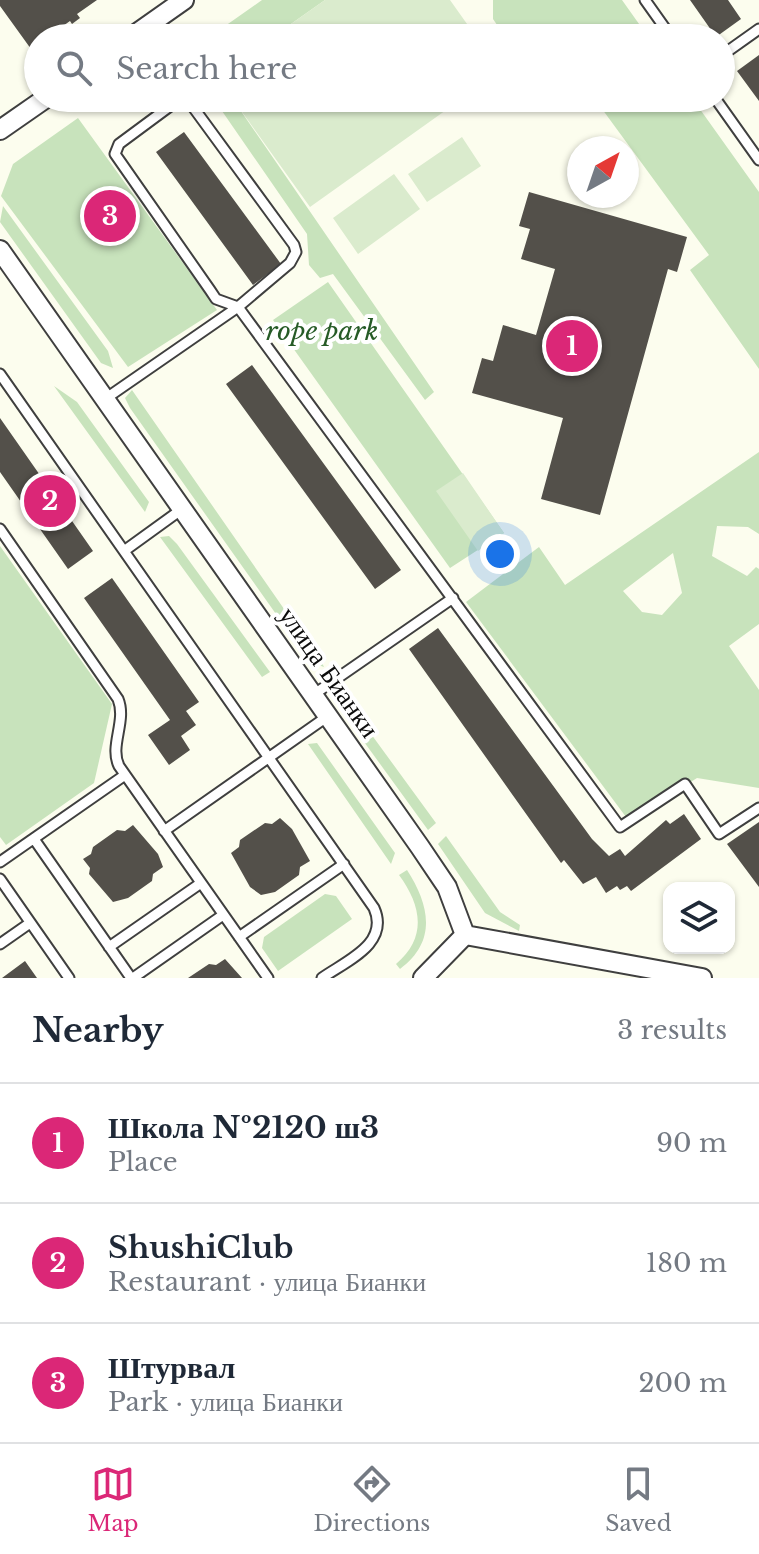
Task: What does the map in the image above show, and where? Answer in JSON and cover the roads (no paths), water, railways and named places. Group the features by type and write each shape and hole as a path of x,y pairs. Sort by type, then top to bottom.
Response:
{"street":[{"path":"150,24 184,0"},
{"path":"0,130 26,112"},
{"name":"улица Бианки","path":"0,250 447,887 465,935"},
{"path":"423,978 465,935 702,978"}],"lane":[{"path":"645,0 662,24"},
{"path":"735,46 759,29"},
{"path":"162,112 119,144 115,154 216,299 238,307 620,827 685,784 719,834 759,808"},
{"path":"105,399 238,307 290,263 296,252 294,245 197,112"},
{"path":"725,112 759,160"},
{"path":"0,374 374,908 379,926 372,942 322,978"},
{"path":"124,551 182,509"},
{"path":"0,529 118,699 122,718 116,756 125,775 268,978"},
{"path":"313,695 453,598"},
{"path":"164,831 328,716"},
{"path":"0,862 125,775"},
{"path":"34,839 132,978 223,915"},
{"path":"239,937 344,864"},
{"path":"0,879 69,978"},
{"path":"109,947 201,883"},
{"path":"0,944 30,923"}],"place":[{"name":"Штурвал","path":"110,216"},
{"name":"Школа №2120 ш3","path":"572,346"},
{"name":"ShushiClub","path":"50,501"}],"park label":[{"name":"rope park","path":"322,331"}]}
